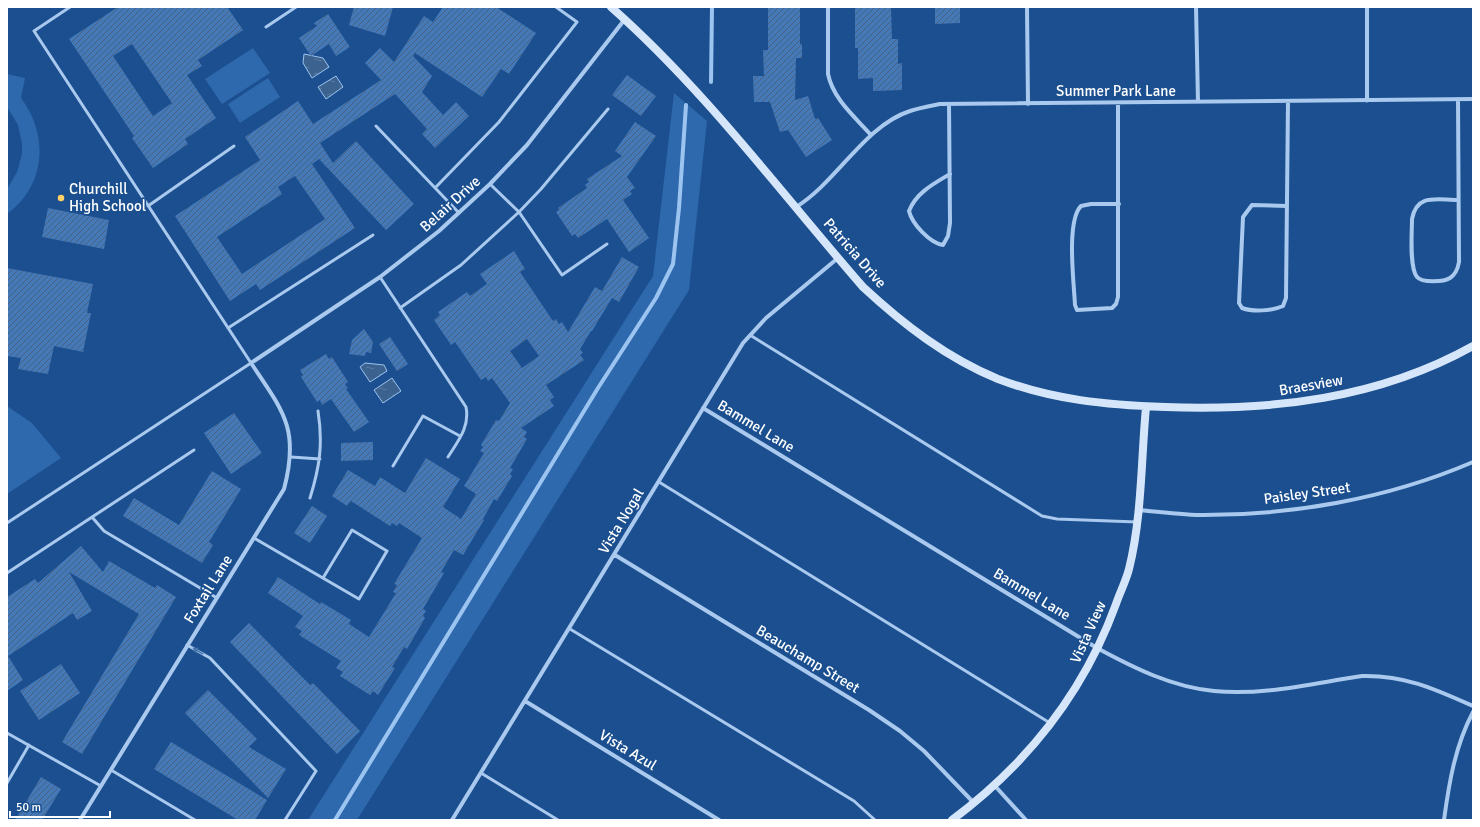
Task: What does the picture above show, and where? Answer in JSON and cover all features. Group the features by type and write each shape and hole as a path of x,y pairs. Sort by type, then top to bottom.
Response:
{"street":[{"name":"Patricia Drive","path":"611,7 650,42 702,97 864,287 893,315 926,340 961,361 998,378 1036,392 1076,401 1146,407"},
{"path":"828,7 828,74 830,83 836,94 871,135"},
{"path":"1026,7 1028,104"},
{"path":"1196,7 1198,102"},
{"path":"1367,7 1367,101"},
{"name":"Belair Drive","path":"251,363 380,277 439,231 459,213 490,184 527,145 625,19"},
{"path":"1458,99 1458,200 1457,269 1451,278 1421,279 1417,277 1414,266 1413,211 1419,202 1426,200 1458,200"},
{"name":"Summer Park Lane","path":"796,207 810,199 871,135 908,111 928,106 948,104 1473,99"},
{"path":"1288,101 1288,206 1285,302 1283,306 1276,309 1248,310 1242,308 1239,303 1243,217 1252,205 1288,206"},
{"path":"1118,103 1119,204 1118,297 1116,304 1112,308 1105,310 1077,310 1074,306 1074,216 1081,206 1090,204 1119,204"},
{"path":"948,104 950,174 950,223 948,236 943,245 939,244 924,233 910,217 909,212 917,198 928,188 950,174"},
{"name":"Vista Nogal","path":"452,820 570,629 743,343 766,318 838,258"},
{"name":"Braesview","path":"1146,407 1215,409 1292,404 1350,393 1406,376 1473,346"},
{"name":"Foxtail Lane","path":"80,820 187,644 284,489 291,457 290,437 285,418 251,363"},
{"name":"Vista View","path":"952,820 995,786 1021,760 1052,724 1089,667 1098,648 1111,618 1128,570 1137,522 1146,407"},
{"name":"Bammel Lane","path":"703,408 1125,664 1165,681 1213,691 1255,692 1362,676 1379,675 1400,678 1426,685 1473,706"},
{"name":"Paisley Street","path":"1138,510 1195,515 1239,514 1311,507 1382,493 1443,474 1473,462"},
{"name":"Beauchamp Street","path":"615,555 870,710 900,731 924,751 975,803"},
{"name":"Vista Azul","path":"525,701 719,820"},
{"path":"1444,820 1453,766 1460,741 1473,712"},
{"path":"995,786 1026,820"}],"lane":[{"path":"7,523 251,363 34,31 70,7"},
{"path":"266,27 296,7"},
{"path":"435,188 499,122 577,22 556,7"},
{"path":"400,308 461,265 519,212 541,189 608,109"},
{"path":"376,126 459,213"},
{"path":"148,206 234,146"},
{"path":"490,184 519,212 562,275 607,244"},
{"path":"228,328 373,235"},
{"path":"380,277 466,407 468,416 466,427 448,457"},
{"path":"750,335 1042,516 1057,519 1137,522"},
{"path":"310,498 320,459 321,435 318,411"},
{"path":"393,466 423,416 460,436"},
{"path":"7,573 194,450"},
{"path":"291,457 320,459"},
{"path":"659,482 1052,724"},
{"path":"92,517 104,531 216,598"},
{"path":"254,538 359,599 387,551 352,530 323,578"},
{"path":"570,629 854,801 875,820"},
{"path":"187,644 210,658 316,771 285,820"},
{"path":"7,733 101,786"},
{"path":"7,783 29,745"},
{"path":"111,770 195,820"},
{"path":"481,773 558,820"}],"shaded area":[{"path":"253,48 270,73 222,104 205,79"},
{"path":"7,74 25,78 21,98 30,112 36,128 39,144 39,159 36,175 30,189 20,202 7,214 7,189 17,172 22,154 22,144 18,125 7,107"},
{"path":"268,78 280,97 240,123 228,104"},
{"path":"674,93 707,121 689,290 357,820 308,820 653,276"},
{"path":"7,406 32,423 61,458 7,494"}],"water":[{"path":"304,54 323,58 329,67 312,78 303,63"},
{"path":"336,76 343,87 326,99 318,87"},
{"path":"365,363 384,365 387,371 370,382 360,367"},
{"path":"392,378 401,391 383,403 374,390"}],"building":[{"path":"118,7 227,7 243,30 198,60 202,66 187,75 216,118 185,139 188,144 153,168 132,138 134,136 69,39","holes":["132,44 172,103 153,116 113,56"]},
{"path":"354,7 393,7 385,36 349,25"},
{"path":"443,7 496,7 536,33 509,74 501,69 482,97 415,53 413,56 432,76 422,92 443,115 456,102 469,116 435,148 422,134 427,129 395,94 320,143 333,163 356,141 414,204 386,230 319,159 312,164 355,228 260,290 256,284 230,301 175,216 260,160 245,137 298,101 313,124 381,80 365,63 380,48 394,62 424,16 433,22","holes":["295,176 325,219 242,274 217,237 282,194 278,187"]},
{"path":"768,7 800,7 800,44 802,44 802,58 796,58 795,100 808,96 815,119 818,118 832,140 806,157 788,130 780,132 770,102 754,102 753,76 764,76 763,50 768,50"},
{"path":"935,7 960,7 960,23 935,24"},
{"path":"855,8 891,8 892,39 898,39 898,64 902,63 902,90 873,91 873,78 858,79 858,48 855,48"},
{"path":"328,14 350,47 336,56 329,44 311,56 299,38 317,26 314,23"},
{"path":"627,75 656,96 641,116 612,95"},
{"path":"635,122 656,136 627,177 635,188 630,191 632,194 623,200 649,238 629,252 607,219 578,238 575,234 572,236 556,212 559,210 558,208 587,188 585,185 589,182 587,179 622,156 615,151"},
{"path":"48,208 109,220 104,249 42,237"},
{"path":"514,251 525,269 520,272 553,321 556,319 559,324 562,322 568,332 595,287 602,291 622,257 639,267 619,302 612,298 580,349 583,353 580,355 584,360 546,385 554,397 550,400 554,406 521,428 527,432 524,437 527,439 510,468 513,469 510,474 512,476 497,501 494,499 483,519 484,520 463,555 454,550 441,572 444,573 423,609 426,611 423,616 425,618 407,649 404,647 392,667 395,668 378,695 373,691 370,695 340,676 343,672 336,668 341,661 299,635 302,631 295,627 303,616 268,593 278,577 320,604 321,602 351,620 349,624 369,637 396,593 393,592 397,585 394,584 422,538 399,523 397,526 392,523 390,526 351,501 347,506 332,496 348,470 375,486 380,477 405,493 426,458 460,479 443,507 461,519 476,494 464,486 484,453 480,451 483,447 481,445 496,420 499,421 510,403 492,378 488,381 486,377 481,380 455,342 451,345 434,320 440,315 438,312 467,292 470,296 487,284 480,274","holes":["527,339 539,356 522,368 510,351"]},
{"path":"7,268 93,284 87,313 91,313 83,352 54,346 48,374 18,369 21,358 7,356"},
{"path":"364,329 373,342 371,353 366,352 365,356 349,354 352,340"},
{"path":"390,337 408,364 397,371 379,344"},
{"path":"326,354 329,359 332,357 348,382 345,384 348,388 346,389 369,422 354,432 331,399 322,405 320,400 317,402 301,377 303,375 300,370"},
{"path":"234,413 262,453 231,474 204,433"},
{"path":"373,442 373,460 341,461 341,443"},
{"path":"212,471 241,489 209,542 213,545 202,563 123,516 134,498 179,525"},
{"path":"312,506 327,516 310,543 294,533"},
{"path":"81,546 103,572 109,561 155,588 157,585 176,597 82,754 62,742 139,614 69,572 92,611 77,620 73,613 8,656 23,680 7,691 7,597 35,579 38,583"},
{"path":"249,623 310,685 313,683 360,731 337,754 230,642"},
{"path":"61,664 80,693 39,720 20,691"},
{"path":"208,690 257,739 249,747 286,769 268,798 185,713"},
{"path":"171,742 267,800 255,820 238,820 154,769"},
{"path":"41,777 61,789 42,820 15,820"}],"waterway":[{"path":"711,82 712,7"},
{"path":"335,820 598,388 656,298 673,264 679,208 686,105"}],"place":[{"name":"Churchill High School","path":"61,198"}]}
